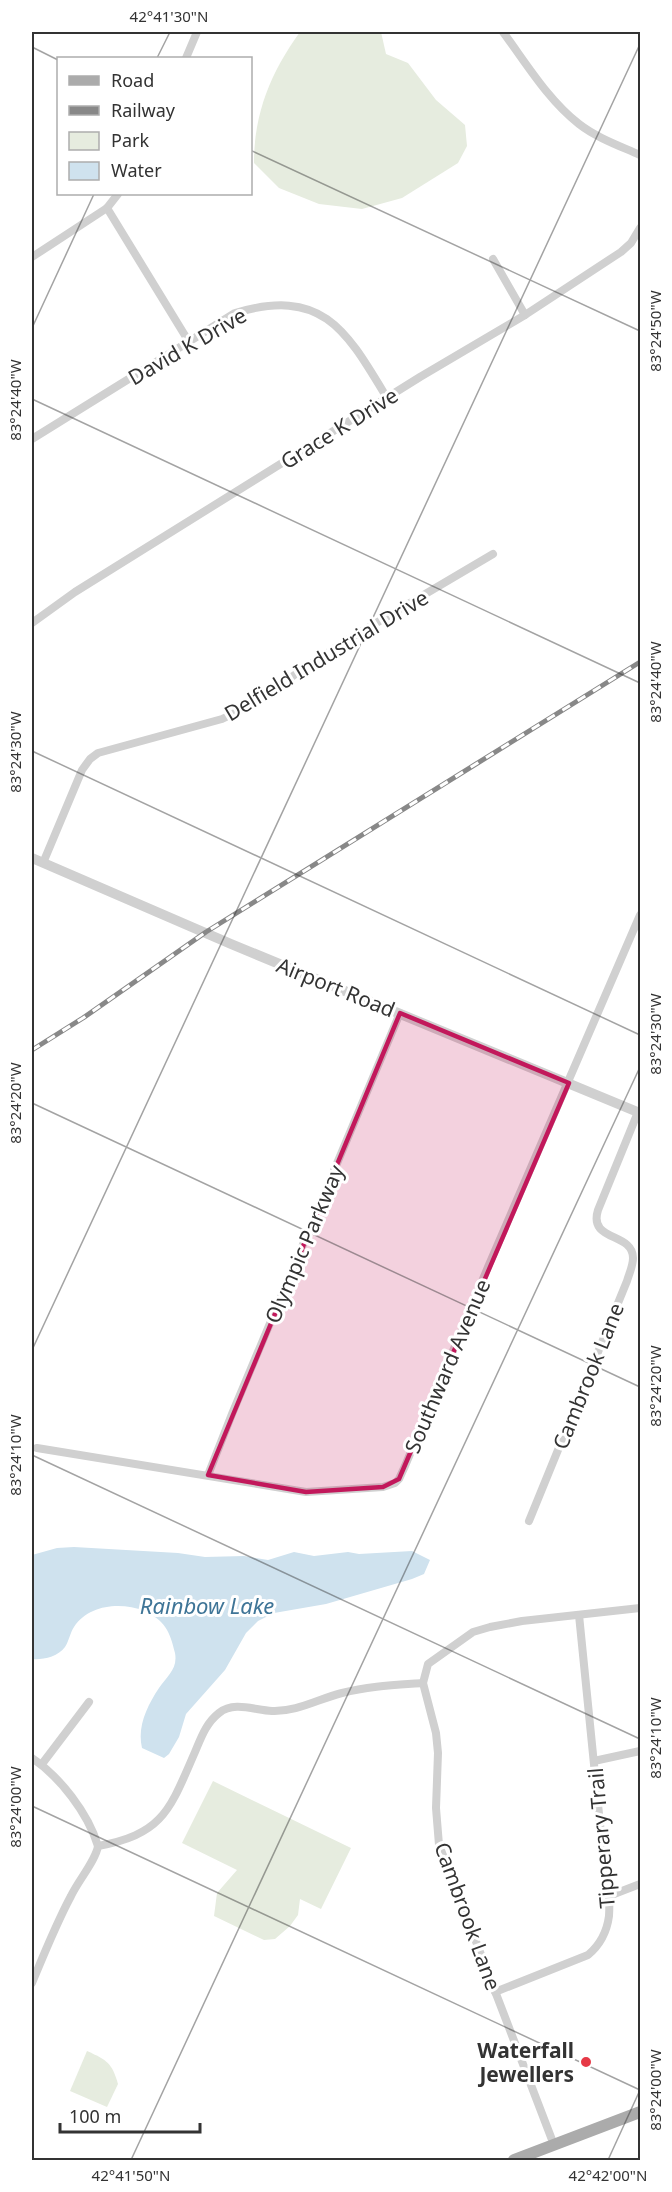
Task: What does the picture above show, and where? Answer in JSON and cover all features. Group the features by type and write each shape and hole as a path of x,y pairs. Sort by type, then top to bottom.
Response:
{"main road":[{"path":"514,2160 640,2112"}],"street":[{"path":"186,57 197,32"},
{"path":"503,32 544,87 571,117 593,133 640,155"},
{"path":"32,257 107,208 117,195"},
{"path":"107,208 189,342"},
{"name":"Grace K Drive","path":"32,623 75,592 525,315 621,252 631,243 640,228"},
{"path":"493,259 525,315"},
{"name":"David K Drive","path":"32,439 235,314 260,306 286,305 309,310 327,318 344,332 362,355 387,398"},
{"name":"Delfield Industrial Drive","path":"43,862 82,770 98,753 222,719 245,708 344,642 494,554"},
{"name":"Airport Road","path":"32,858 639,1113"},
{"name":"Southward Avenue","path":"37,1448 306,1492 395,1483 399,1479 488,1266 640,915"},
{"name":"Olympic Parkway","path":"208,1475 400,1013"},
{"name":"Cambrook Lane","path":"529,1521 634,1261 628,1245 607,1234 598,1227 595,1221 639,1113"},
{"path":"98,1846 130,1839 158,1822 177,1791 204,1731 212,1719 229,1707 272,1711 307,1705 376,1686 423,1683 428,1664 473,1632 522,1621 640,1608"},
{"name":"Tipperary Trail","path":"495,1992 588,1954 599,1945 609,1917 609,1896 579,1615"},
{"name":"Cambrook Lane","path":"423,1683 436,1733 438,1753 436,1808 439,1845 554,2145"},
{"path":"42,1764 89,1702"},
{"path":"594,1761 640,1751"},
{"path":"32,1758 42,1764 71,1794 98,1846 94,1859 81,1876 69,1899 32,1983"},
{"path":"609,1896 640,1884"}],"highlighted area":[{"path":"400,1013 569,1083 399,1479 383,1487 306,1492 208,1475"}],"green space":[{"path":"300,32 381,32 386,54 408,63 436,100 465,125 467,146 458,163 402,198 362,209 319,204 279,188 254,163 257,127 273,78"},
{"path":"213,1781 351,1848 321,1909 300,1899 298,1915 290,1926 275,1939 264,1940 214,1916 217,1893 237,1870 182,1843"},
{"path":"87,2051 108,2063 116,2077 118,2084 107,2107 70,2091"}],"water":[{"name":"Rainbow Lake","path":"57,1548 178,1553 205,1557 244,1556 268,1560 294,1552 314,1556 348,1552 359,1554 412,1551 430,1560 424,1574 412,1579 326,1604 274,1613 258,1621 246,1633 225,1670 186,1714 179,1737 164,1758 142,1748 141,1740 142,1725 147,1709 171,1672 176,1659 166,1628 157,1618 144,1611 126,1606 97,1609 80,1619 62,1650 50,1657 32,1659 32,1555"}],"railway":[{"path":"32,1050 83,1018 206,932 640,662"}],"place":[{"name":"Waterfall Jewellers","path":"586,2062"}]}
